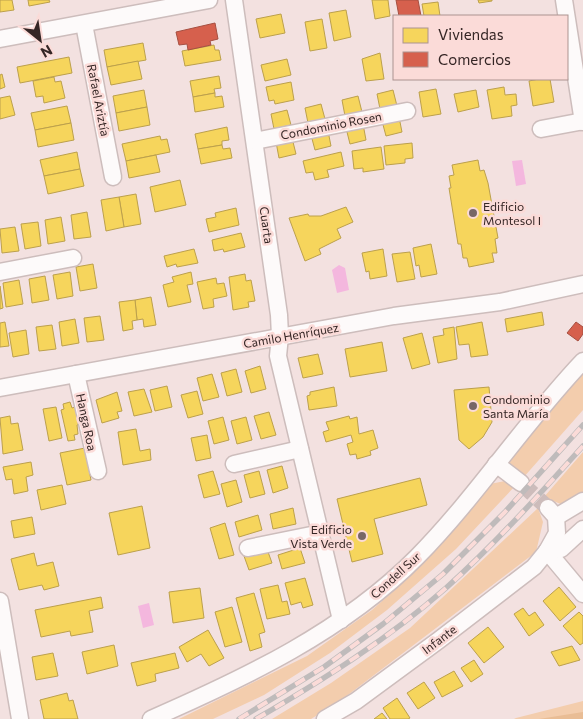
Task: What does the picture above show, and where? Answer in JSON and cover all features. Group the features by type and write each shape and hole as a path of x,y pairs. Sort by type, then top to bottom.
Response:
{"street":[{"path":"0,39 209,0"},
{"name":"Cuarta","path":"234,0 255,141 280,336 278,356 340,620"},
{"path":"564,0 565,15"},
{"name":"Rafael Ariztía","path":"84,24 113,177"},
{"path":"541,129 583,122 570,62 568,41"},
{"name":"Condominio Rosen","path":"255,141 406,111"},
{"path":"0,272 73,258"},
{"name":"Camilo Henríquez","path":"0,388 394,316 500,302 583,284"},
{"name":"Condell Sur","path":"151,719 256,669 340,620 416,558 583,361"},
{"name":"Hanga Roa","path":"76,374 98,471"},
{"path":"234,464 300,449"},
{"path":"496,464 521,483"},
{"name":"Infante","path":"325,719 356,701 534,567 547,551 557,533 552,512 583,501"},
{"name":"Infante","path":"547,551 561,549 583,529"},
{"path":"248,548 321,533"},
{"path":"547,551 583,594"},
{"path":"0,601 20,719"}],"shaded area":[{"path":"522,160 526,184 516,186 512,161"},
{"path":"339,265 345,268 349,290 337,293 332,270"},
{"path":"583,368 583,410 523,478 511,470 508,458"},
{"path":"583,452 583,492 563,505 544,497"},
{"path":"505,481 516,485 456,549 387,610 330,653 264,695 213,719 179,719 307,656 372,610 408,578 448,536 490,484"},
{"path":"538,508 543,522 536,552 340,701 311,719 272,719 331,683 410,628"},
{"path":"149,603 154,625 143,628 138,606"},
{"path":"583,701 583,719 514,719 516,718"},
{"path":"583,712 583,719 539,719"}],"building: Viviendas":[{"path":"0,0 12,0 14,10 0,12"},
{"path":"28,0 49,0 50,2 29,6"},
{"path":"372,0 388,0 390,16 375,19"},
{"path":"478,0 492,0 492,1 479,3"},
{"path":"438,2 440,15 424,15 422,4"},
{"path":"346,10 351,37 334,41 329,13"},
{"path":"281,14 285,33 260,38 256,19"},
{"path":"322,19 327,48 310,51 305,22"},
{"path":"143,43 146,60 107,67 104,50"},
{"path":"214,45 215,50 219,50 221,60 185,66 182,51"},
{"path":"380,53 384,79 366,81 362,59"},
{"path":"69,57 72,73 20,83 17,67"},
{"path":"287,59 291,75 265,81 261,65"},
{"path":"138,61 142,79 111,85 107,67"},
{"path":"2,74 5,87 0,89 0,75"},
{"path":"219,76 221,88 214,89 215,93 193,97 190,81"},
{"path":"54,77 55,82 61,81 65,98 44,103 43,96 36,97 33,81"},
{"path":"550,80 554,102 533,106 529,81"},
{"path":"291,82 294,100 275,104 274,100 269,101 266,87"},
{"path":"504,87 505,95 516,94 517,105 511,106 512,116 492,119 487,90"},
{"path":"436,89 441,114 423,117 419,92"},
{"path":"144,90 147,107 116,113 113,96"},
{"path":"393,90 397,106 380,109 377,94"},
{"path":"476,90 479,107 458,112 454,94"},
{"path":"215,93 215,97 222,96 224,107 195,112 193,97"},
{"path":"10,96 15,115 0,119 0,98"},
{"path":"358,96 362,112 345,116 342,100"},
{"path":"321,104 325,119 308,123 305,108"},
{"path":"67,106 71,123 35,130 31,113"},
{"path":"147,107 150,125 119,131 116,113"},
{"path":"287,110 291,125 274,129 271,114"},
{"path":"399,117 402,132 386,136 382,121"},
{"path":"71,123 74,140 38,147 35,130"},
{"path":"363,124 366,140 350,144 346,128"},
{"path":"227,127 229,140 222,141 222,145 198,149 195,134"},
{"path":"328,131 331,146 315,150 311,135"},
{"path":"160,136 161,140 167,139 170,152 126,161 122,144"},
{"path":"292,138 296,154 279,158 276,142"},
{"path":"412,143 413,158 405,159 405,163 386,165 384,146"},
{"path":"222,145 223,149 230,148 232,158 201,164 198,149"},
{"path":"381,147 384,169 363,172 363,168 354,169 352,151"},
{"path":"77,152 80,169 44,176 40,160"},
{"path":"341,152 344,166 327,170 329,177 315,180 313,172 306,173 303,161"},
{"path":"156,155 160,172 129,178 126,161"},
{"name":"Edificio Montesol I","path":"478,160 480,171 484,170 488,183 498,238 495,239 497,253 492,253 494,262 469,267 467,258 463,258 461,244 458,244 449,188 451,188 449,176 454,175 452,165"},
{"path":"80,169 84,186 48,194 44,176"},
{"path":"180,180 186,205 155,212 150,187"},
{"path":"136,194 141,224 124,227 119,197"},
{"path":"119,197 124,227 106,231 101,200"},
{"path":"346,207 353,222 337,229 341,238 319,249 321,254 305,261 289,218 308,214 309,216 321,216"},
{"path":"236,208 239,225 209,232 206,219 216,217 215,213"},
{"path":"87,212 91,237 74,239 71,215"},
{"path":"61,217 65,241 48,244 45,220"},
{"path":"38,222 41,246 25,249 21,224"},
{"path":"15,227 19,251 2,253 0,229"},
{"path":"241,233 245,247 224,252 223,249 214,251 212,240"},
{"path":"431,244 437,274 421,277 419,265 416,266 413,248"},
{"path":"194,249 198,263 177,267 176,264 167,267 164,256"},
{"path":"383,249 387,276 370,279 369,271 366,272 362,253"},
{"path":"410,252 415,279 397,282 392,254"},
{"path":"93,264 97,288 80,291 76,267"},
{"path":"70,272 73,296 57,299 53,275"},
{"path":"191,272 193,284 187,285 191,302 168,307 163,285 174,282 172,277"},
{"path":"245,274 246,281 251,280 255,301 248,302 249,307 233,310 229,277"},
{"path":"45,276 49,300 32,303 29,279"},
{"path":"216,278 217,284 224,283 227,296 213,299 214,307 203,309 197,282"},
{"path":"19,280 23,304 6,307 3,283"},
{"path":"0,286 3,308 0,309"},
{"path":"151,297 156,325 144,327 143,319 137,320 135,300"},
{"path":"135,300 137,320 132,321 133,329 123,331 119,302"},
{"path":"542,312 544,325 507,332 505,319"},
{"path":"100,316 104,340 87,342 84,318"},
{"path":"75,319 79,343 62,346 59,322"},
{"path":"5,322 9,346 0,347 0,323"},
{"path":"482,322 488,355 471,357 469,344 459,345 456,327"},
{"path":"52,325 56,349 39,351 36,327"},
{"path":"454,327 457,359 438,363 433,337 444,335 443,329"},
{"path":"26,330 29,354 13,357 9,333"},
{"path":"422,333 430,364 412,369 403,338"},
{"path":"382,342 387,371 350,377 345,349"},
{"path":"318,354 323,374 303,378 298,358"},
{"path":"260,366 266,389 251,393 245,371"},
{"path":"236,369 242,392 227,396 221,373"},
{"path":"212,374 219,397 203,401 197,378"},
{"path":"167,386 172,407 155,411 150,390"},
{"path":"334,387 337,406 309,410 307,396 310,395 310,392"},
{"name":"Condominio Santa María","path":"489,387 492,422 483,437 469,449 459,440 454,390"},
{"path":"144,389 152,412 134,416 128,392"},
{"path":"197,391 203,414 188,418 181,395"},
{"path":"117,392 122,411 117,412 119,418 102,423 96,400"},
{"path":"70,402 72,408 78,406 82,423 77,425 78,434 74,435 75,440 68,441 61,410 64,409 63,404"},
{"path":"56,407 62,438 49,441 43,409"},
{"path":"269,412 276,435 261,439 254,416"},
{"path":"10,416 11,424 18,423 23,450 3,454 0,418"},
{"path":"349,416 350,419 357,417 359,434 373,430 378,448 370,451 371,455 357,459 356,454 350,455 347,444 353,442 351,435 326,442 323,432 329,430 326,422"},
{"path":"223,417 229,440 214,444 208,421"},
{"path":"246,417 252,440 237,444 231,421"},
{"path":"136,429 140,451 150,449 151,460 123,465 118,432"},
{"path":"207,435 211,458 196,461 191,438"},
{"path":"85,448 91,480 67,485 60,453"},
{"path":"31,462 33,475 26,477 28,491 14,494 12,479 6,480 3,467"},
{"path":"282,466 288,488 273,493 267,470"},
{"path":"213,471 220,494 204,498 198,475"},
{"path":"259,471 265,494 250,498 244,475"},
{"name":"Edificio Vista Verde","path":"420,478 427,505 374,519 383,554 352,562 337,499"},
{"path":"236,480 242,502 227,507 221,484"},
{"path":"62,485 66,504 41,510 37,490"},
{"path":"142,506 150,548 118,555 109,513"},
{"path":"293,508 296,524 273,529 270,514"},
{"path":"258,515 262,530 239,537 235,522"},
{"path":"32,517 35,534 14,538 11,521"},
{"path":"225,523 234,555 219,559 210,528"},
{"path":"300,548 305,563 282,569 278,555"},
{"path":"267,549 272,563 249,570 244,556"},
{"path":"34,553 37,566 53,562 59,586 44,590 42,585 19,590 11,559"},
{"path":"305,578 313,605 303,608 301,602 291,605 285,583"},
{"path":"278,585 282,602 287,601 290,614 267,619 260,589"},
{"path":"559,587 576,607 560,621 543,601"},
{"path":"200,588 204,618 173,623 169,592"},
{"path":"254,593 265,632 259,634 262,647 250,651 236,598"},
{"path":"101,597 103,608 89,611 93,632 71,636 70,631 41,637 35,610"},
{"path":"232,607 242,642 225,647 215,612"},
{"path":"523,608 529,616 535,612 544,625 529,636 514,614"},
{"path":"579,612 583,616 583,643 580,645 563,626"},
{"path":"488,627 504,647 484,663 468,643"},
{"path":"208,630 224,658 209,666 201,654 187,662 179,647"},
{"path":"114,645 118,666 87,674 82,652"},
{"path":"572,646 580,660 559,666 551,652"},
{"path":"53,653 58,676 36,680 32,657"},
{"path":"175,653 179,668 155,674 156,681 137,686 131,663"},
{"path":"474,660 483,674 471,682 461,668"},
{"path":"454,671 463,686 442,697 434,682"},
{"path":"424,682 435,698 418,709 407,693"},
{"path":"67,693 69,701 73,700 78,719 44,719 40,700"},
{"path":"397,698 410,718 390,719 383,708"},
{"path":"382,713 387,719 374,719"}],"building: Comercios":[{"path":"396,0 418,0 421,15 399,15"},
{"path":"215,23 218,39 210,41 211,45 188,50 187,44 179,45 176,32"},
{"path":"576,322 583,327 583,334 578,341 567,333"}],"tunnel":[{"path":"521,483 548,508"}],"railway":[{"path":"239,719 324,667 383,624 443,574 505,512 583,425"},
{"path":"256,719 354,658 424,607 499,537 583,446"}],"place":[{"name":"Edificio Montesol I","path":"473,213"},
{"name":"Condominio Santa María","path":"473,406"},
{"name":"Edificio Vista Verde","path":"362,536"}]}
